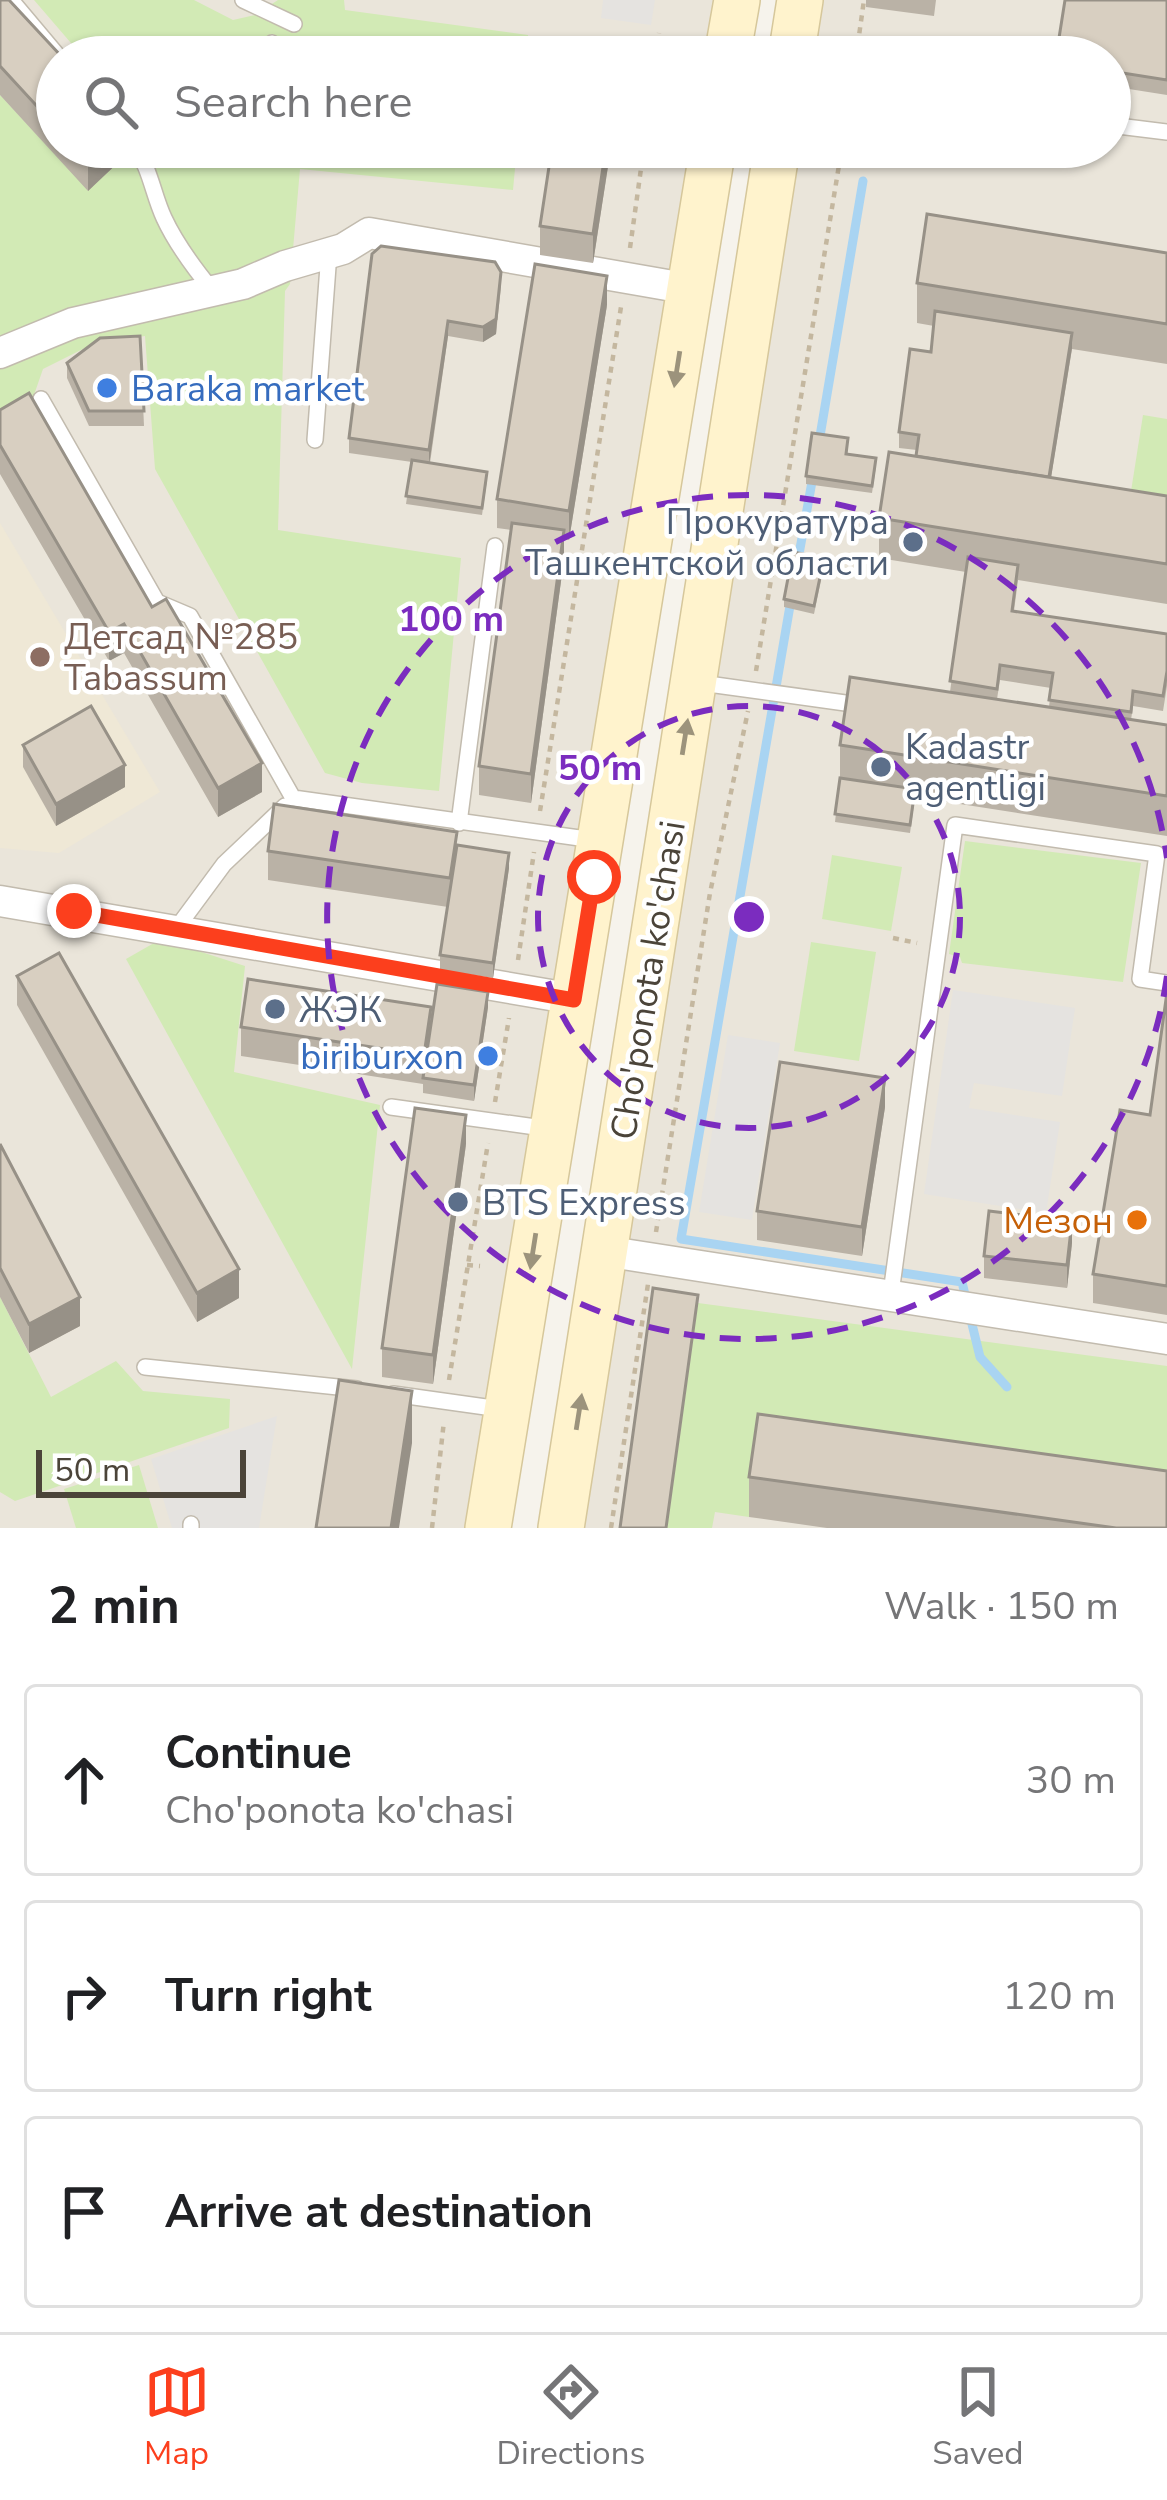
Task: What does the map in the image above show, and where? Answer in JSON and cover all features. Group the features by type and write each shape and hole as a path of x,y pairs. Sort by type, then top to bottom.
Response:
{"main road":[{"path":"731,36 737,0"},
{"path":"794,36 800,0"},
{"name":"Cho'ponota ko'chasi","path":"488,1528 709,168"},
{"name":"Cho'ponota ko'chasi","path":"561,1528 774,168"},
{"path":"702,212 710,238 728,247 748,240 766,220"},
{"path":"646,554 662,542 682,539 697,549 709,581"}],"street":[{"path":"0,353 73,322 214,292 343,249 369,233 690,289"},
{"path":"0,901 574,1000"},
{"path":"604,1251 893,1280 941,1301 1167,1339"}],"lane":[{"path":"11,0 41,36"},
{"path":"243,0 294,24"},
{"path":"1131,127 1167,132"},
{"path":"150,168 170,231 214,292"},
{"path":"315,440 328,253"},
{"path":"40,399 157,602 190,616 293,798"},
{"path":"458,823 495,546"},
{"path":"693,682 876,707"},
{"path":"293,798 600,841"},
{"path":"176,929 224,864 293,798"},
{"path":"893,1280 955,825 1156,854 1140,979 1167,983"},
{"path":"392,1107 553,1129"},
{"path":"146,1367 332,1385 508,1410"}],"path":[{"path":"859,36 863,0"},
{"path":"431,1528 467,1265 534,867 641,168"},
{"path":"611,1528 710,893 758,690 839,168"},
{"path":"700,892 710,893"},
{"path":"893,938 916,943"},
{"path":"467,1265 480,1267"}],"shaded area":[{"path":"0,0 737,0 731,36 36,36 36,168 710,168 488,1528 0,1528"},
{"path":"603,0 655,0 651,25 601,18"},
{"path":"800,0 1167,0 1167,1528 561,1528 774,168 1131,168 1131,36 794,36"},
{"name":"Детсад №285 Tabassum","path":"0,523 160,792 59,853 0,848"},
{"path":"953,990 1075,1008 1062,1096 974,1083 969,1108 1060,1122 1046,1213 924,1194"},
{"path":"728,1035 780,1043 752,1220 699,1212"},
{"path":"277,1416 259,1528 172,1528 151,1459"}],"green space":[{"path":"34,0 194,0 233,20 255,15 278,0 344,0 345,10 528,35 528,36 65,36"},
{"path":"0,95 36,134 36,168 68,168 88,190 111,168 515,168 513,190 300,169 290,284 285,291 278,530 461,558 439,791 362,783 325,773 155,469 145,336 93,344 43,369 27,415 0,432"},
{"path":"1143,415 1167,419 1167,510 1129,504"},
{"path":"965,841 1141,863 1123,982 962,963 960,957 949,954"},
{"path":"832,855 902,867 891,931 822,919"},
{"path":"161,939 245,966 234,1072 380,1105 352,1369 126,959"},
{"path":"811,942 876,952 859,1061 794,1051"},
{"path":"0,1297 51,1397 116,1361 143,1391 230,1399 229,1428 15,1501 0,1492"},
{"path":"698,1303 1167,1366 1167,1511 749,1517 715,1512 712,1528 667,1528"},
{"path":"139,1465 158,1528 76,1528 64,1489"}],"building":[{"path":"0,0 9,0 42,36 36,36 36,105 0,66"},
{"path":"1065,0 1167,0 1167,80 1131,74 1131,36 1059,36"},
{"path":"549,168 603,168 593,234 540,226"},
{"path":"927,214 1167,253 1167,324 917,283"},
{"path":"381,246 495,262 501,272 496,319 483,327 448,321 429,450 349,438 372,254"},
{"path":"535,264 607,276 569,511 497,499"},
{"path":"935,311 1072,333 1049,477 916,456 919,435 899,432 910,349 931,352"},
{"path":"140,336 144,411 89,411 67,363 100,338"},
{"path":"29,393 152,607 166,599 262,763 218,788 124,624 109,632 0,445 0,410"},
{"path":"812,433 848,438 846,454 876,458 872,486 806,476"},
{"path":"889,452 1167,496 1167,564 879,518"},
{"path":"412,460 487,472 482,508 406,496"},
{"path":"512,523 564,530 531,774 479,766"},
{"path":"793,552 824,558 814,606 784,599"},
{"path":"968,557 1018,565 1012,611 1167,634 1163,696 1133,691 1131,712 1049,700 1053,673 1000,665 997,689 950,681"},
{"path":"850,677 1167,725 1167,796 840,745"},
{"path":"91,706 125,765 56,804 23,745"},
{"path":"840,778 915,789 910,825 835,814"},
{"path":"274,804 457,832 450,878 268,851"},
{"path":"457,845 509,853 493,963 440,955"},
{"path":"59,953 239,1269 197,1293 17,976"},
{"path":"248,979 431,1007 424,1055 241,1027"},
{"path":"437,984 488,992 474,1085 423,1078"},
{"path":"1167,992 1167,1286 1093,1274 1120,1110 1150,1115"},
{"path":"780,1062 885,1078 862,1227 757,1211"},
{"path":"415,1108 466,1115 433,1355 382,1348"},
{"path":"0,1144 80,1297 29,1324 0,1268"},
{"path":"989,1211 1072,1221 1067,1265 984,1256"},
{"path":"653,1288 698,1295 666,1528 620,1528"},
{"path":"339,1380 412,1391 391,1528 316,1528"},
{"path":"758,1414 1167,1471 1167,1528 1116,1528 749,1477"}],"waterway":[{"path":"819,442 863,181"},
{"path":"798,560 813,476"},
{"path":"791,600 681,1239 962,1282 966,1299"},
{"path":"970,1316 980,1357 1007,1387"}],"place":[{"name":"Baraka market","path":"107,388"},
{"name":"Прокуратура Ташкентской области","path":"913,542"},
{"name":"Детсад №285 Tabassum","path":"40,657"},
{"name":"Kadastr agentligi","path":"881,767"},
{"name":"ЖЭК","path":"275,1009"},
{"name":"biriburxon","path":"488,1056"},
{"name":"BTS Express","path":"458,1202"},
{"name":"Мезон","path":"1137,1220"}],"route":[{"path":"74,911 574,1000 594,877"}]}
